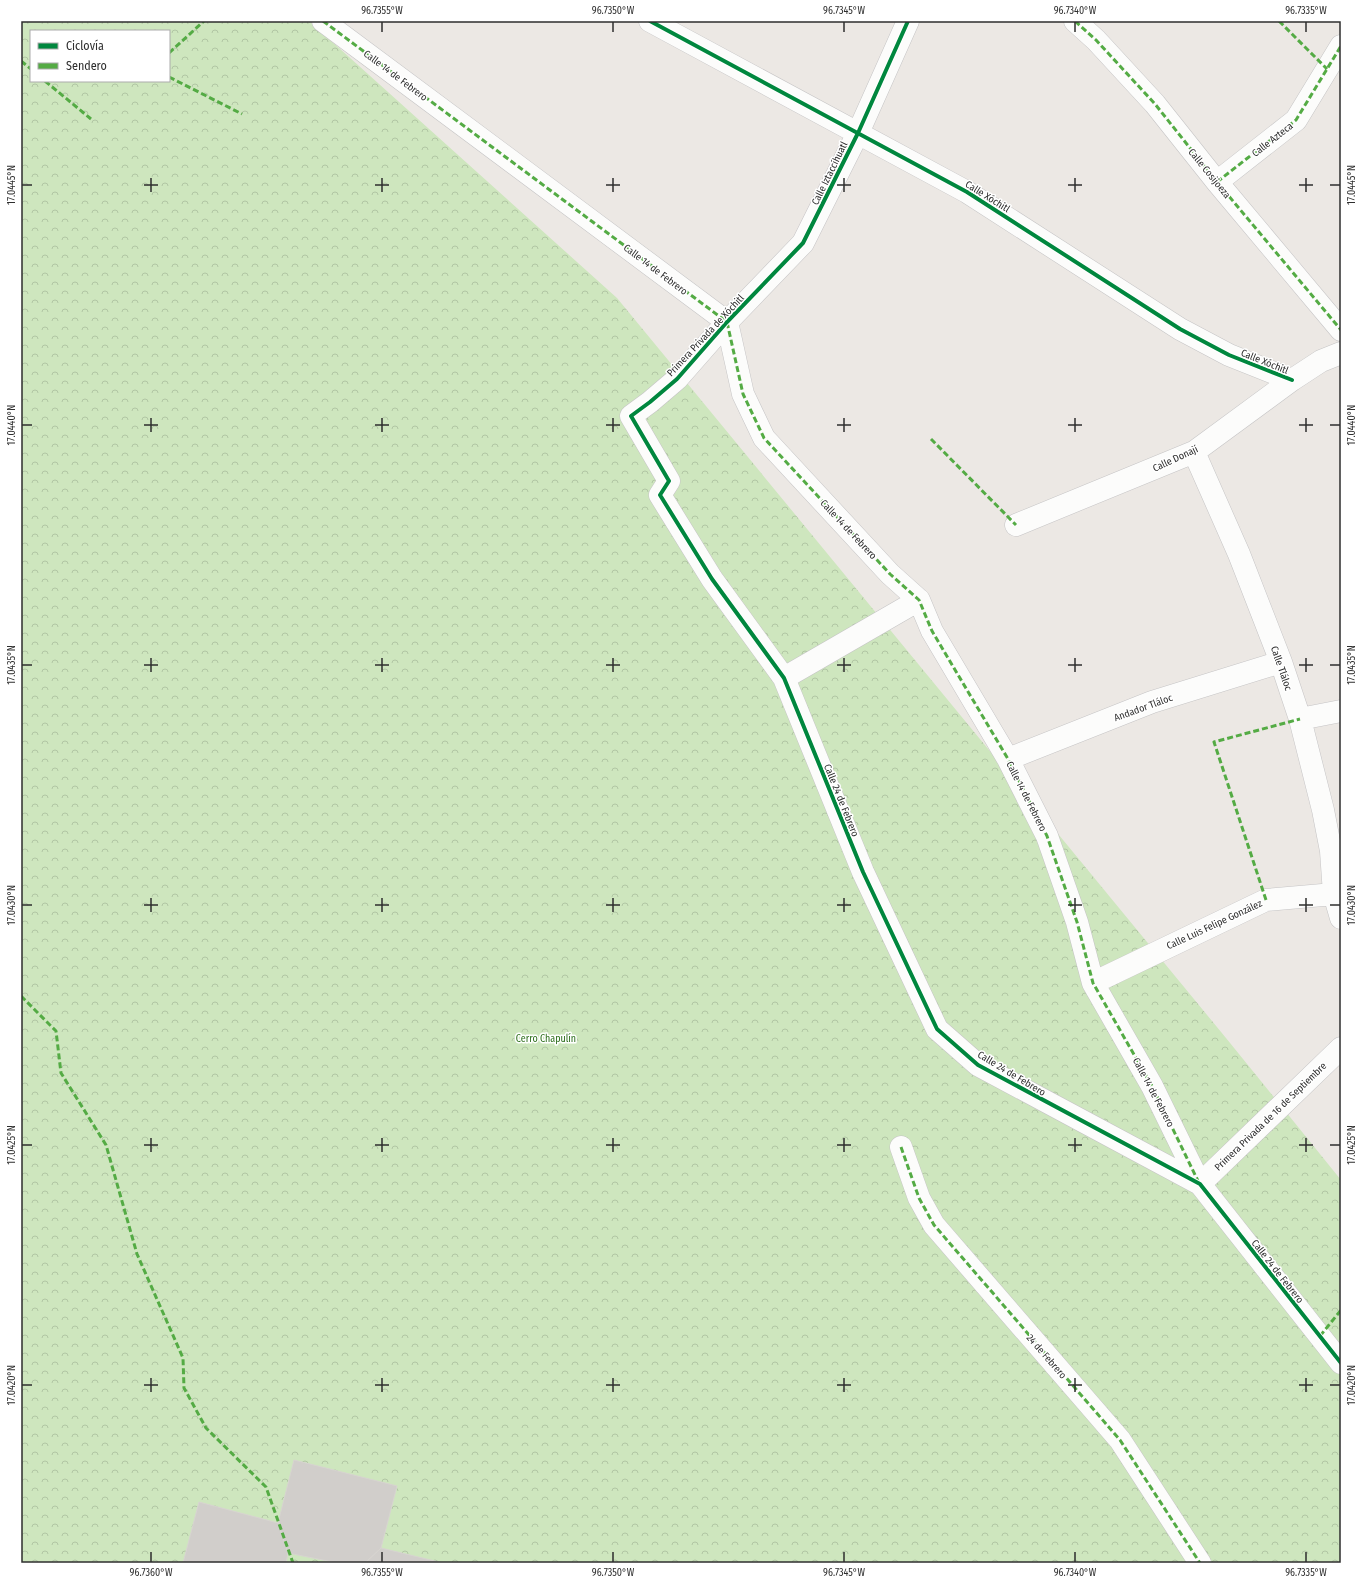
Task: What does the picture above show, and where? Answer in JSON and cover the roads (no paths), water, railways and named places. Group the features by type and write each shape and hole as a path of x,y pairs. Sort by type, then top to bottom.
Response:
{"street":[{"name":"Calle 14 de Febrero","path":"323,21 727,322 743,394 764,438 890,574 919,600 932,631 1008,759 1047,836 1077,922 1093,983 1152,1086 1200,1184"},
{"name":"Calle Xóchitl","path":"650,21 968,192 1180,329 1230,355 1292,380"},
{"name":"Calle Iztaccíhuatl","path":"803,243 858,133 908,21"},
{"name":"Calle Cosijoeza","path":"1075,21 1096,40 1155,104 1216,182 1341,330"},
{"name":"Calle Azteca","path":"1216,182 1296,120 1341,46"},
{"name":"Primera Privada de Xóchitl","path":"631,416 677,379 727,322 803,243"},
{"name":"Calle Donají","path":"1016,525 1194,452 1292,380 1321,361 1341,353"},
{"name":"Calle 24 de Febrero","path":"631,416 669,481 660,495 712,580 784,678 863,872 937,1029 978,1065 1200,1184 1341,1363"},
{"name":"Calle Tláloc","path":"1194,452 1239,554 1281,662 1300,719 1323,810 1338,892 1341,918"},
{"path":"784,678 919,600"},
{"name":"Andador Tláloc","path":"1008,759 1152,702 1281,662"},
{"path":"1300,719 1341,711"},
{"name":"Calle Luis Felipe González","path":"1093,983 1266,900 1338,892"},
{"name":"Primera Privada de 16 de Septiembre","path":"1200,1184 1341,1048"},
{"name":"24 de Febrero","path":"901,1147 919,1198 934,1225 1120,1440 1200,1563"}],"park label":[{"name":"Cerro Chapulín","path":"546,1038"}]}
